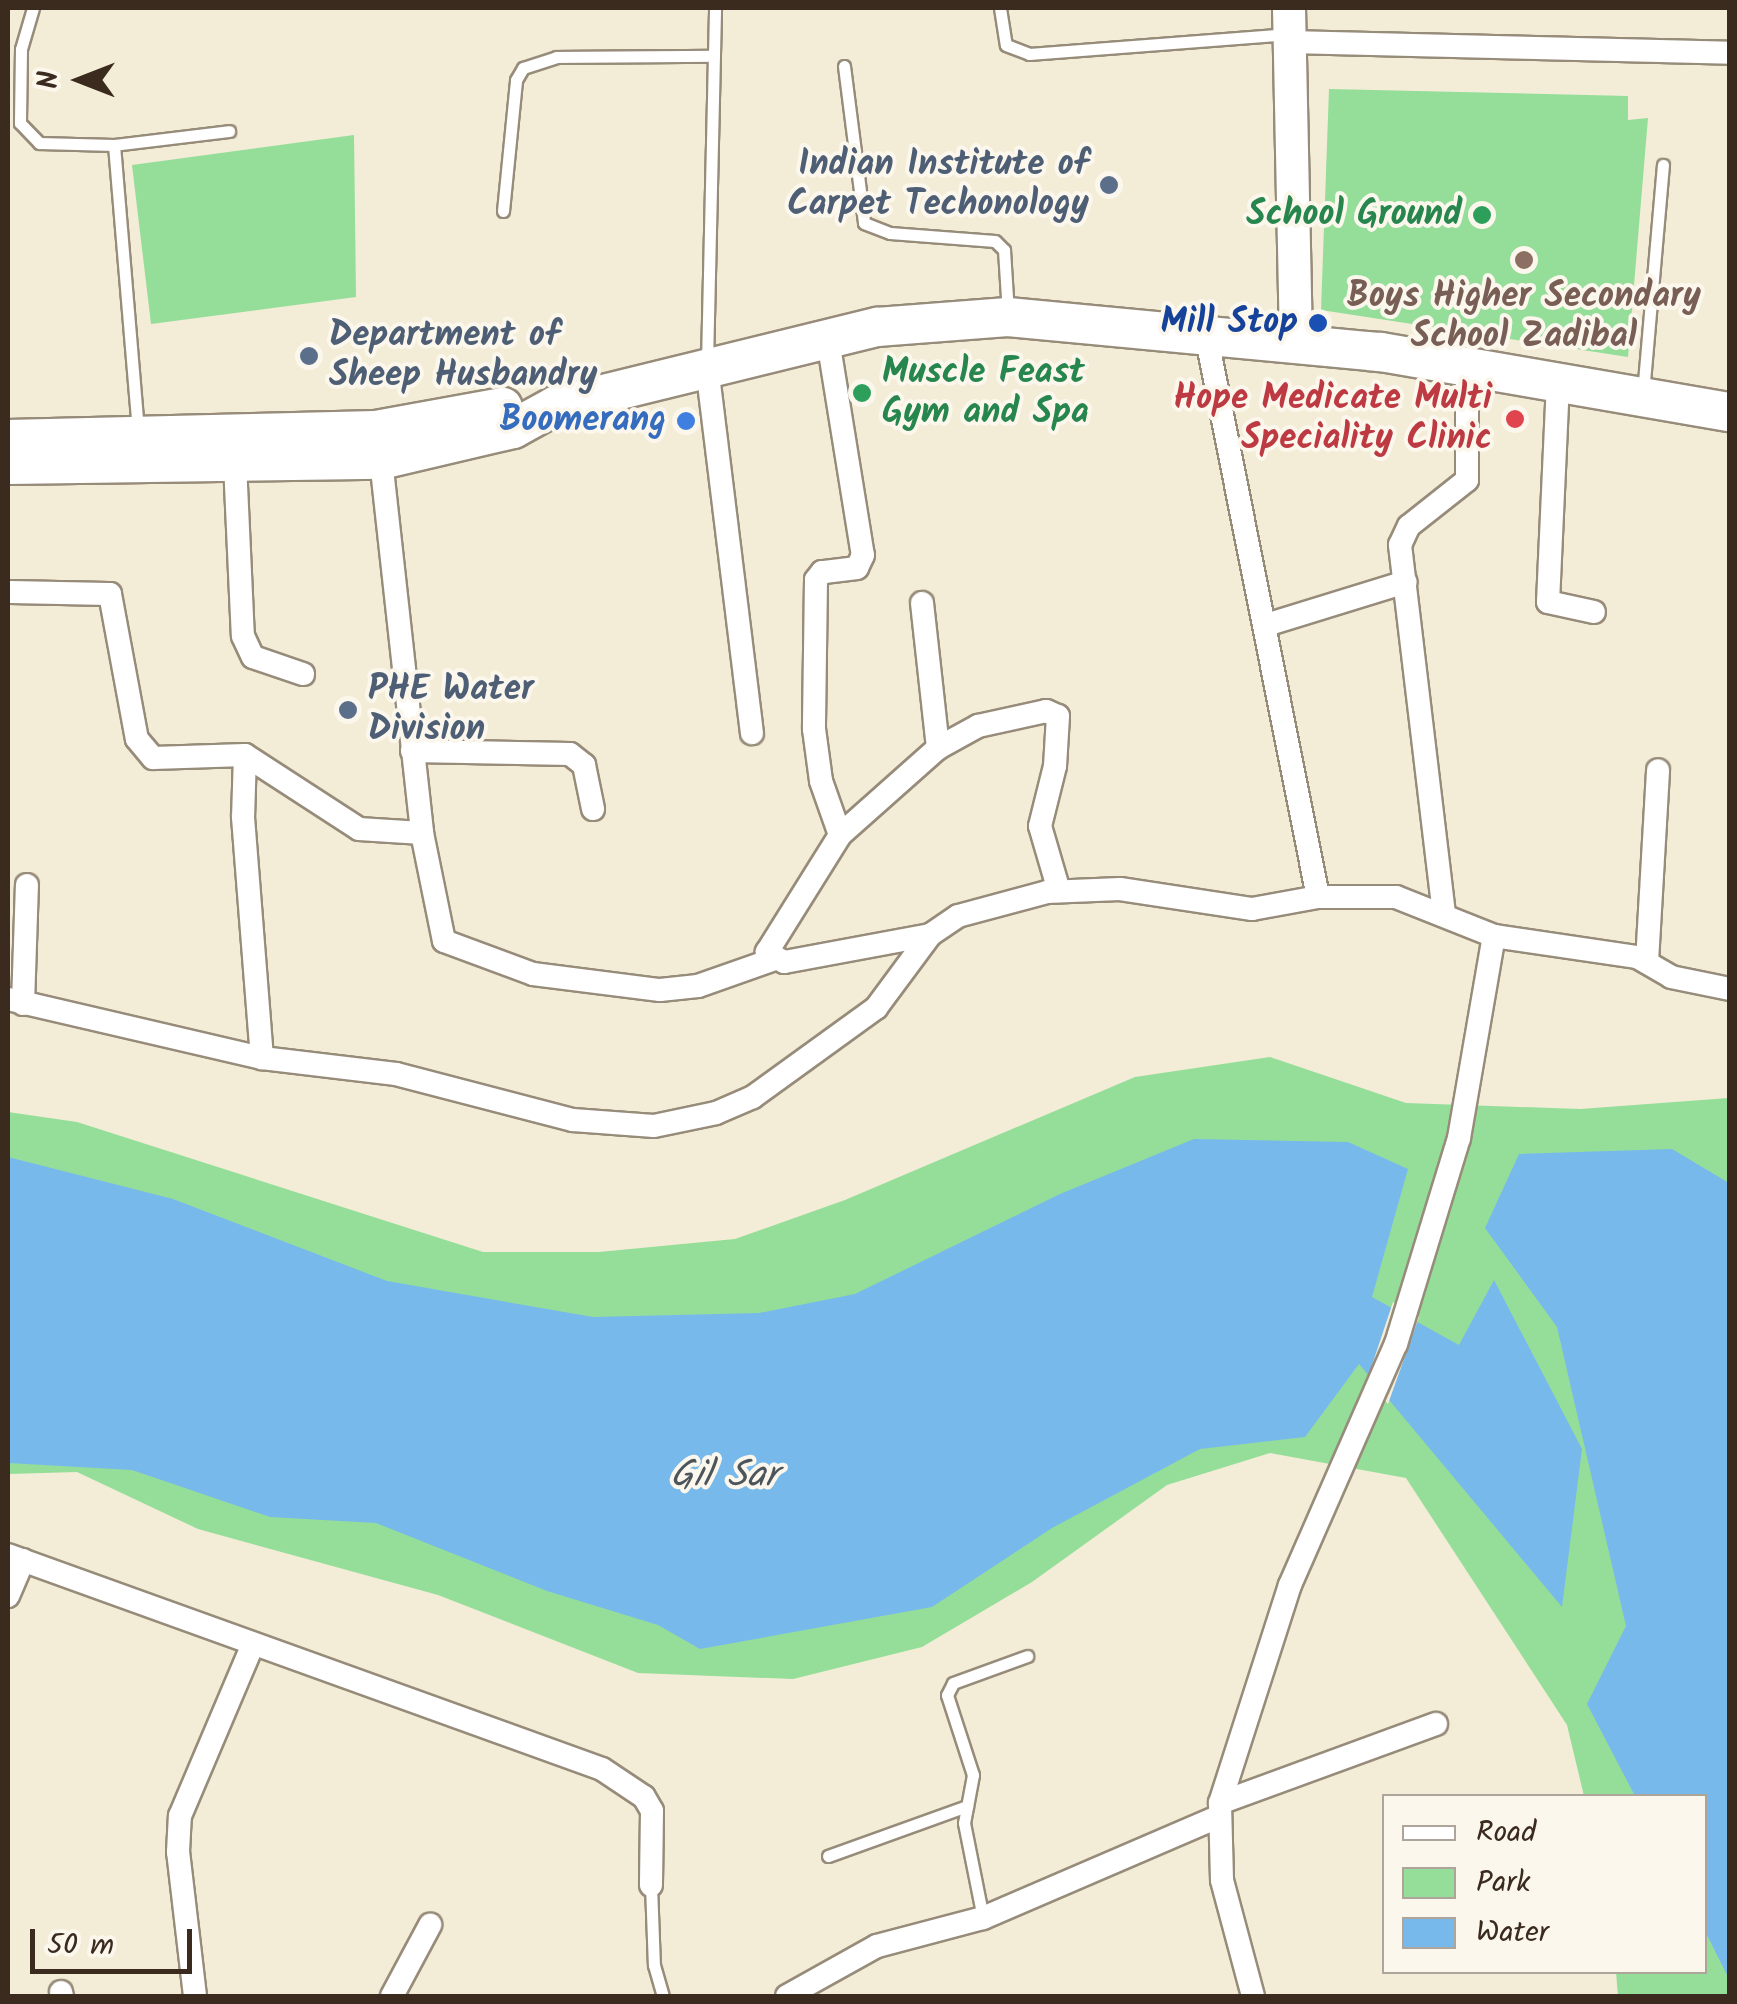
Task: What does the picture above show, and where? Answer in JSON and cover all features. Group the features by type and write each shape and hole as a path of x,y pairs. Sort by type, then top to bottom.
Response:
{"highway":[{"path":"8,439 235,463 381,460 513,429 555,406 706,367 914,322 1008,317 1206,334 1467,364 1730,412"},
{"path":"8,465 376,430 511,405 555,406"}],"main road":[{"path":"1290,28 1296,344"}],"street":[{"path":"1290,28 1730,53"},
{"path":"1206,334 1318,897"},
{"path":"828,340 863,555 856,568 822,572 816,580 814,729 822,781 840,834"},
{"path":"1444,914 1403,536 1466,480 1467,364"},
{"path":"706,367 752,733"},
{"path":"1558,382 1548,602 1594,612"},
{"path":"381,460 422,833 438,929 454,950 533,974 660,990 698,986 772,960 930,935 990,905 1058,891 1120,889 1252,909 1318,897 1396,897 1494,936 1648,962 1688,983 1730,989"},
{"path":"235,463 243,636 253,657 303,674"},
{"path":"1266,625 1406,582"},
{"path":"8,592 110,594 143,750 165,759 245,755 359,829 422,833"},
{"path":"922,603 938,748"},
{"path":"772,960 768,942 840,834 938,748 978,726 1054,711 1055,766 1040,826 1058,891"},
{"path":"412,751 570,754 584,764 593,809"},
{"path":"245,755 243,818 262,1058"},
{"path":"1648,962 1658,770"},
{"path":"27,885 15,1002 262,1058 396,1074 572,1120 654,1126 687,1122 753,1097 854,1026 893,988 930,935"},
{"path":"1252,1996 1222,1880 1219,1810 1290,1585 1396,1344 1459,1138 1494,936"},
{"path":"8,1596 15,1557 143,1599 252,1646 602,1769 628,1785 652,1811 651,1885"},
{"path":"196,1996 178,1852 180,1816 252,1646"},
{"path":"787,1996 877,1946 983,1918 1219,1810 1436,1724"},
{"path":"392,1996 430,1925"}],"lane":[{"path":"32,8 21,49 20,122 38,143 114,145 229,131"},
{"path":"706,367 715,8"},
{"path":"1000,8 1006,44 1029,54 1290,28"},
{"path":"503,211 523,68 556,57 714,56"},
{"path":"844,66 864,222 890,233 995,241 1004,250 1008,317"},
{"path":"114,145 138,452"},
{"path":"1642,397 1663,165"},
{"path":"983,1918 966,1839 973,1775 948,1688 1027,1656"},
{"path":"828,1856 968,1806"},
{"path":"651,1885 654,1966 662,1996"}],"green space":[{"name":"School Ground","path":"1329,89 1628,96 1628,120 1648,118 1628,357 1321,310"},
{"path":"354,135 356,297 151,324 132,165"},
{"path":"1270,1057 1406,1103 1580,1109 1729,1098 1729,1996 1618,1996 1616,1974 1707,1974 1707,1794 1584,1794 1567,1725 1406,1478 1270,1453 1167,1485 1032,1582 922,1647 793,1679 638,1673 438,1595 198,1529 77,1472 8,1474 8,1112 77,1122 483,1252 599,1252 735,1239 845,1200 1135,1077"}],"water":[{"name":"Gil Sar","path":"1194,1139 1348,1142 1408,1169 1372,1297 1459,1345 1494,1280 1582,1449 1562,1607 1359,1364 1305,1437 1200,1449 1052,1528 932,1607 700,1649 658,1625 547,1591 376,1523 270,1517 132,1470 8,1463 8,1157 173,1199 387,1281 593,1317 759,1313 855,1294 1060,1194"},
{"path":"1672,1149 1729,1183 1729,1979 1707,1935 1707,1794 1634,1794 1587,1704 1626,1626 1557,1327 1485,1228 1519,1154"}],"pier":[{"path":"1393,1302 1419,1317 1388,1404 1367,1380"}],"place":[{"name":"Indian Institute of Carpet Techonology","path":"1109,185"},
{"name":"School Ground","path":"1482,215"},
{"name":"Boys Higher Secondary School Zadibal","path":"1524,260"},
{"name":"Mill Stop","path":"1318,323"},
{"name":"Department of Sheep Husbandry","path":"309,356"},
{"name":"Muscle Feast Gym and Spa","path":"862,393"},
{"name":"Hope Medicate Multi Speciality Clinic","path":"1515,419"},
{"name":"Boomerang","path":"686,421"},
{"name":"PHE Water Division","path":"348,710"}]}
